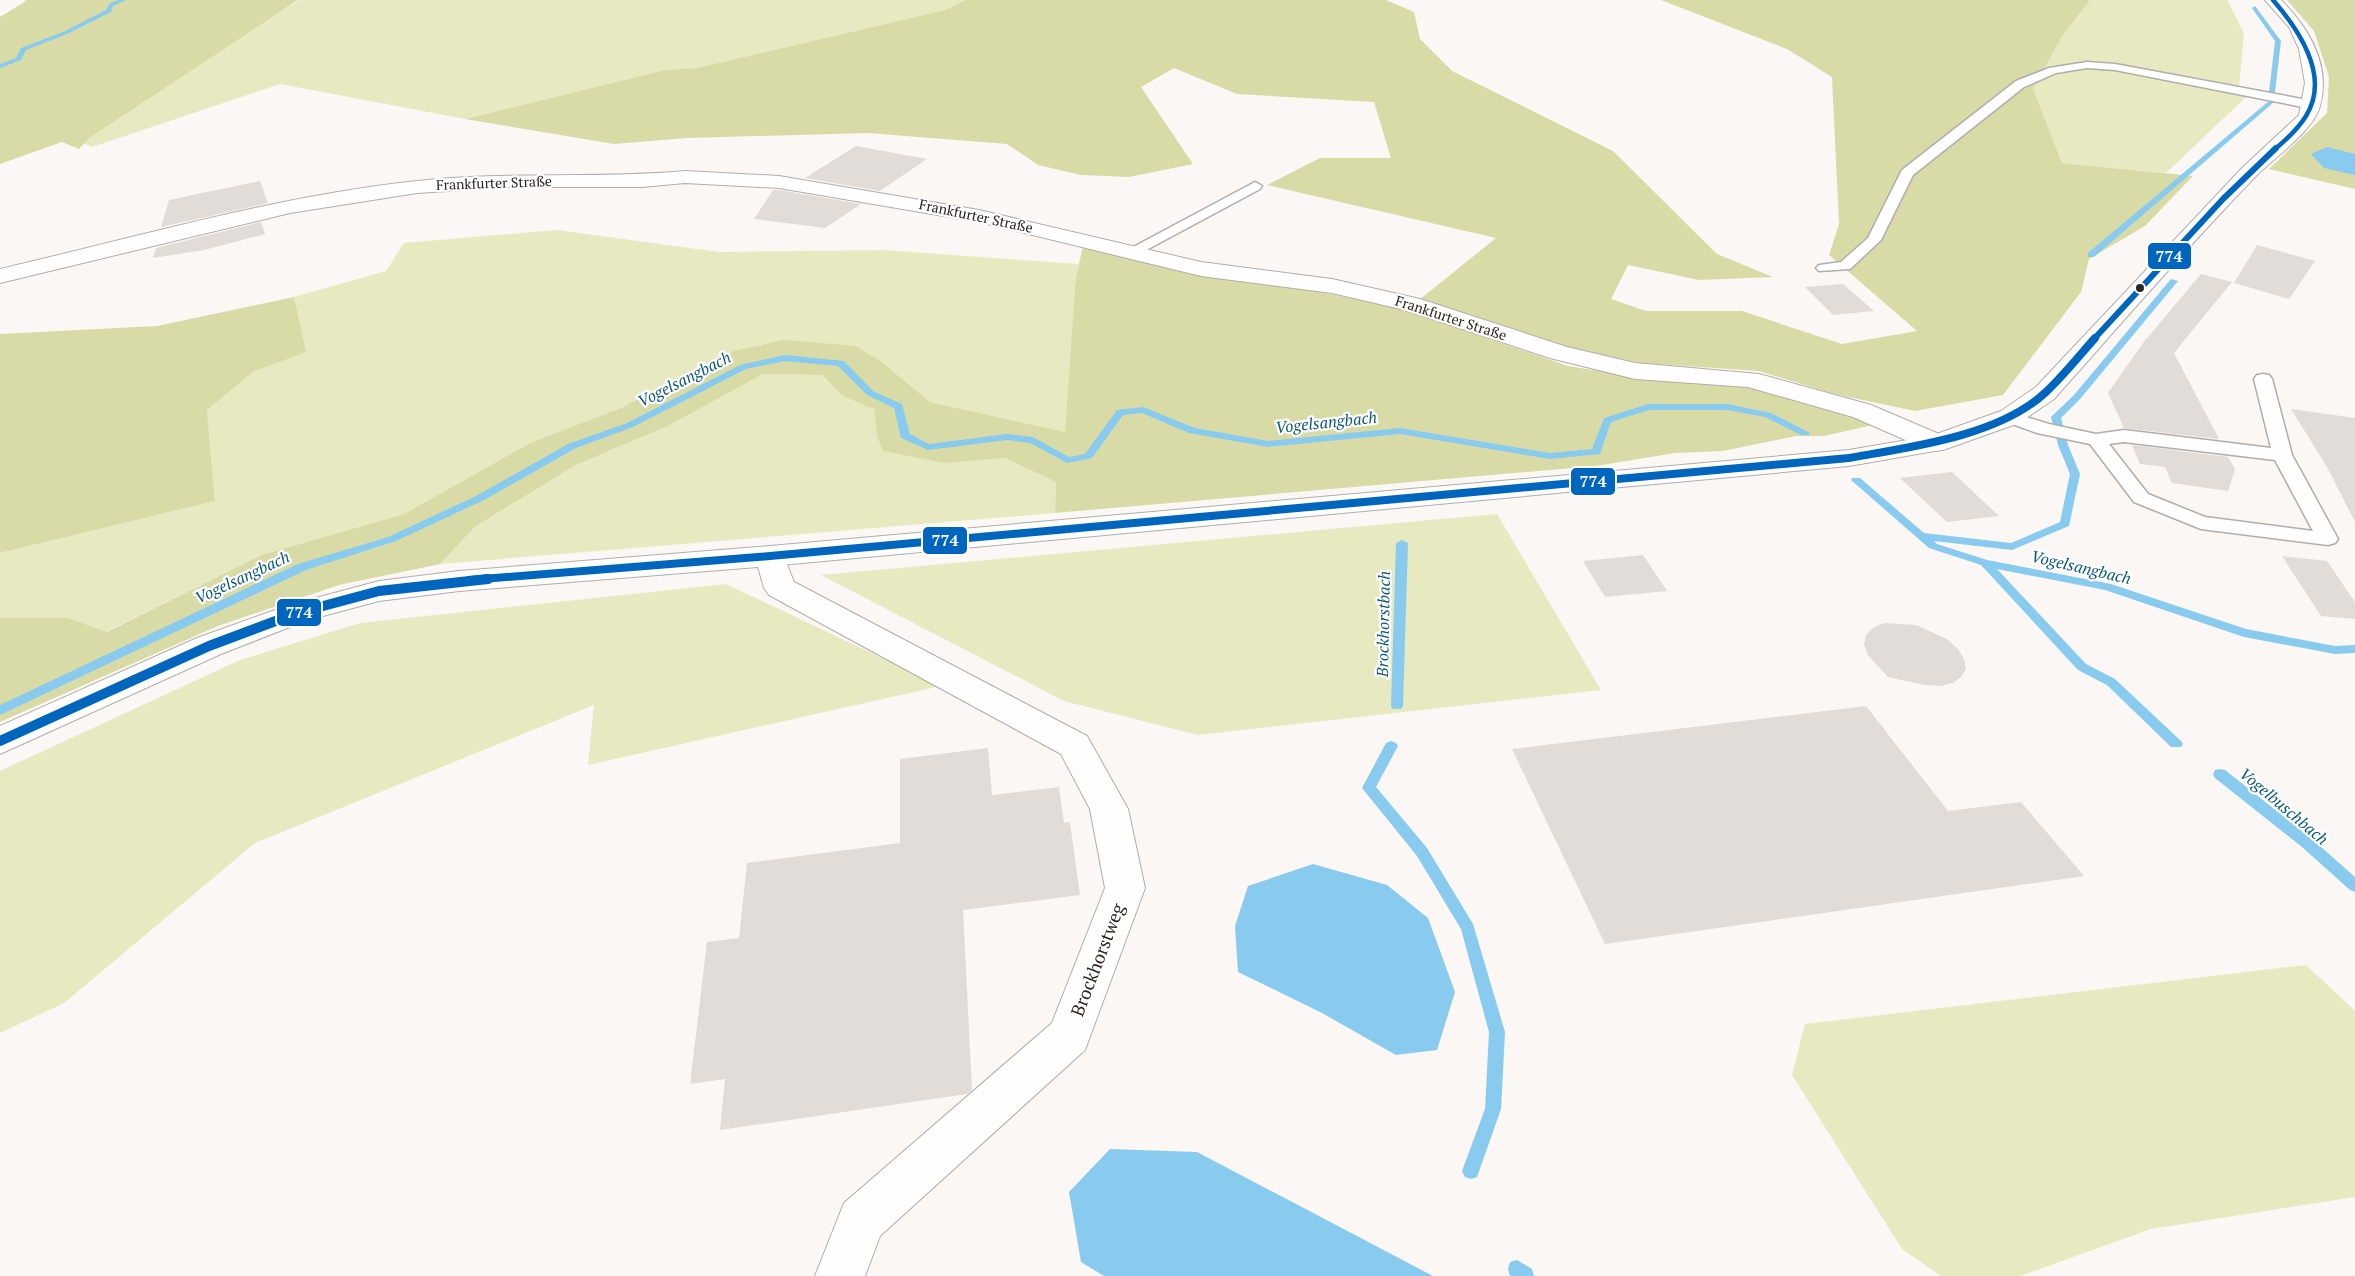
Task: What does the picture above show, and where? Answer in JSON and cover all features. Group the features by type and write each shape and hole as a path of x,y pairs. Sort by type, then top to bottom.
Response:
{"main road":[{"path":"0,741 209,646 297,613 379,591 459,581 770,556 1849,458 1936,443 2010,417 2045,393 2249,172 2307,117 2313,105 2313,65 2297,27 2273,0"},
{"name":"Frankfurter Straße","path":"0,276 323,201 417,187 539,180 642,181 685,177 779,182 921,204 1020,225 1201,269 1332,286 1412,304 1559,353 1635,371 1750,379 1862,411 1936,443"},
{"name":"Brockhorstweg","path":"770,556 780,588 1074,745 1109,809 1125,888 1070,1036 861,1220 840,1276"}],"lane":[{"path":"1824,268 1845,266 1874,240 1907,172 2020,84 2053,70 2087,64 2115,67 2313,105"},
{"path":"1132,252 1255,186"},
{"path":"2096,440 2141,498 2201,523 2328,538 2282,455 2263,379"},
{"path":"2010,417 2044,429 2096,440 2124,436 2282,455"}],"green space":[{"path":"24,0 298,0 89,138 79,149 62,142 0,164 0,17 26,1"},
{"path":"300,0 965,0 945,10 697,68 665,70 465,119 280,84 92,147 71,138"},
{"path":"965,0 1386,0 1414,12 1420,39 1452,71 1613,151 1717,254 1773,277 1699,280 1628,265 1611,299 1646,311 1742,311 1842,344 1917,331 1829,255 1839,224 1832,77 1787,49 1661,0 2090,0 2061,38 2033,89 2062,163 2193,176 2145,226 2089,259 2081,292 2003,395 1915,411 1834,394 1759,371 1641,363 1574,350 1419,300 1496,238 1267,185 1320,158 1391,158 1374,102 1237,94 1174,68 1141,87 1193,164 1129,177 1081,175 1038,165 1007,144 868,133 687,138 614,144 465,119 665,70 697,68 945,10"},
{"path":"2090,0 2227,0 2244,33 2239,86 2246,97 2166,173 2062,163 2033,89 2061,38"},
{"path":"2287,0 2355,0 2355,189 2269,169 2327,113 2329,77 2314,31"},
{"path":"557,230 719,252 884,250 1078,264 1065,432 930,402 882,362 856,346 623,407 530,443 404,514 261,555 106,632 68,618 0,618 0,553 215,501 207,410 253,372 305,352 294,297 386,271 404,243"},
{"path":"1083,246 1196,275 1304,289 1397,307 1568,366 1642,378 1750,387 1881,423 1824,436 1796,436 1723,451 1675,453 1596,466 1055,513 1056,482 1005,458 945,463 883,451 877,436 874,409 842,396 822,375 763,374 670,425 576,465 476,526 440,564 339,585 218,626 0,722 0,618 68,618 107,632 261,555 404,514 530,443 623,407 734,351 784,340 856,346 882,362 930,402 1065,432 1076,277"},
{"path":"294,297 306,352 253,372 207,410 215,501 0,553 0,334 157,326"},
{"path":"763,374 821,375 842,396 874,409 877,436 945,463 1005,458 1056,482 1055,513 440,564 476,526 576,465 670,425"},
{"path":"1497,514 1601,690 1198,735 1064,701 821,575"},
{"path":"726,584 941,686 588,765 594,705 255,843 64,1003 0,1033 0,771 240,660 360,623"},
{"path":"2306,965 2355,1011 2355,1197 2151,1229 2020,1276 1941,1276 1902,1249 1792,1075 1805,1024"}],"water":[{"path":"2327,147 2355,154 2355,175 2324,168 2311,154"},
{"path":"1313,864 1387,885 1428,918 1455,992 1437,1050 1396,1055 1322,1013 1238,972 1235,926 1248,886"},
{"path":"1110,1149 1197,1152 1433,1276 1104,1276 1081,1262 1069,1192"}],"building":[{"path":"856,146 927,159 880,191 805,178"},
{"path":"260,181 268,203 161,227 169,200"},
{"path":"773,190 861,204 825,228 754,219"},
{"path":"261,222 265,234 204,250 153,258 156,248"},
{"path":"2257,245 2315,261 2289,299 2234,283"},
{"path":"2201,274 2232,282 2174,353 2219,439 2124,428 2108,393 2143,343"},
{"path":"1843,284 1874,311 1833,315 1805,287"},
{"path":"2291,409 2355,418 2355,522 2327,467"},
{"path":"2132,445 2228,457 2235,469 2228,491 2172,483 2165,467 2140,464"},
{"path":"1952,472 1999,516 1947,522 1900,478"},
{"path":"1643,555 1667,591 1605,597 1583,561"},
{"path":"2282,556 2327,561 2355,602 2355,619 2321,616"},
{"path":"1884,623 1916,625 1947,639 1958,649 1964,659 1966,669 1961,677 1953,683 1940,686 1888,677 1868,655 1864,644 1866,635 1873,628"},
{"path":"1866,706 1948,811 2021,802 2084,876 1605,944 1512,749"},
{"path":"988,748 992,795 1059,787 1064,823 1070,822 1080,895 963,910 972,1090 967,1094 720,1130 725,1079 690,1084 707,942 739,938 747,863 900,843 900,759"}],"waterway":[{"path":"0,66 19,59 23,49 65,33 109,11 111,5 123,0"},
{"path":"2255,8 2278,41 2272,92"},
{"path":"2091,255 2271,102"},
{"path":"1922,536 2012,547 2065,524 2075,474 2063,445 2056,417 2077,397 2174,281"},
{"name":"Vogelsangbach","path":"0,710 302,567 392,539 480,498 572,446 630,425 743,367 785,358 841,363 870,393 899,406 905,436 928,447 1007,437 1033,440 1067,460 1088,456 1120,412 1143,410 1193,431 1268,444 1400,431 1550,456 1596,452 1607,420 1648,407 1727,407 1768,415 1805,433"},
{"name":"Vogelsangbach","path":"1856,480 1933,546 1985,563"},
{"name":"Brockhorstbach","path":"1397,706 1402,543"},
{"name":"Vogelsangbach","path":"1985,563 2107,587 2244,633 2335,650 2355,649"},
{"name":"Vogelbuschbach","path":"1985,563 2082,667 2111,682 2176,744"},
{"name":"Brockhorstbach","path":"1391,746 1369,788 1422,852 1468,928 1497,1032 1493,1109 1471,1171"},
{"name":"Vogelbuschbach","path":"2220,774 2307,843 2355,886"},
{"name":"Brockhorstbach","path":"1517,1269 1525,1276"}],"transit line":[{"name":"774","path":"0,741 209,646 297,613 379,591 459,581 770,556 1849,458 1936,443 2010,417 2045,393 2223,199 2301,123 2311,106 2314,90 2312,61 2300,35 2273,0"}]}
